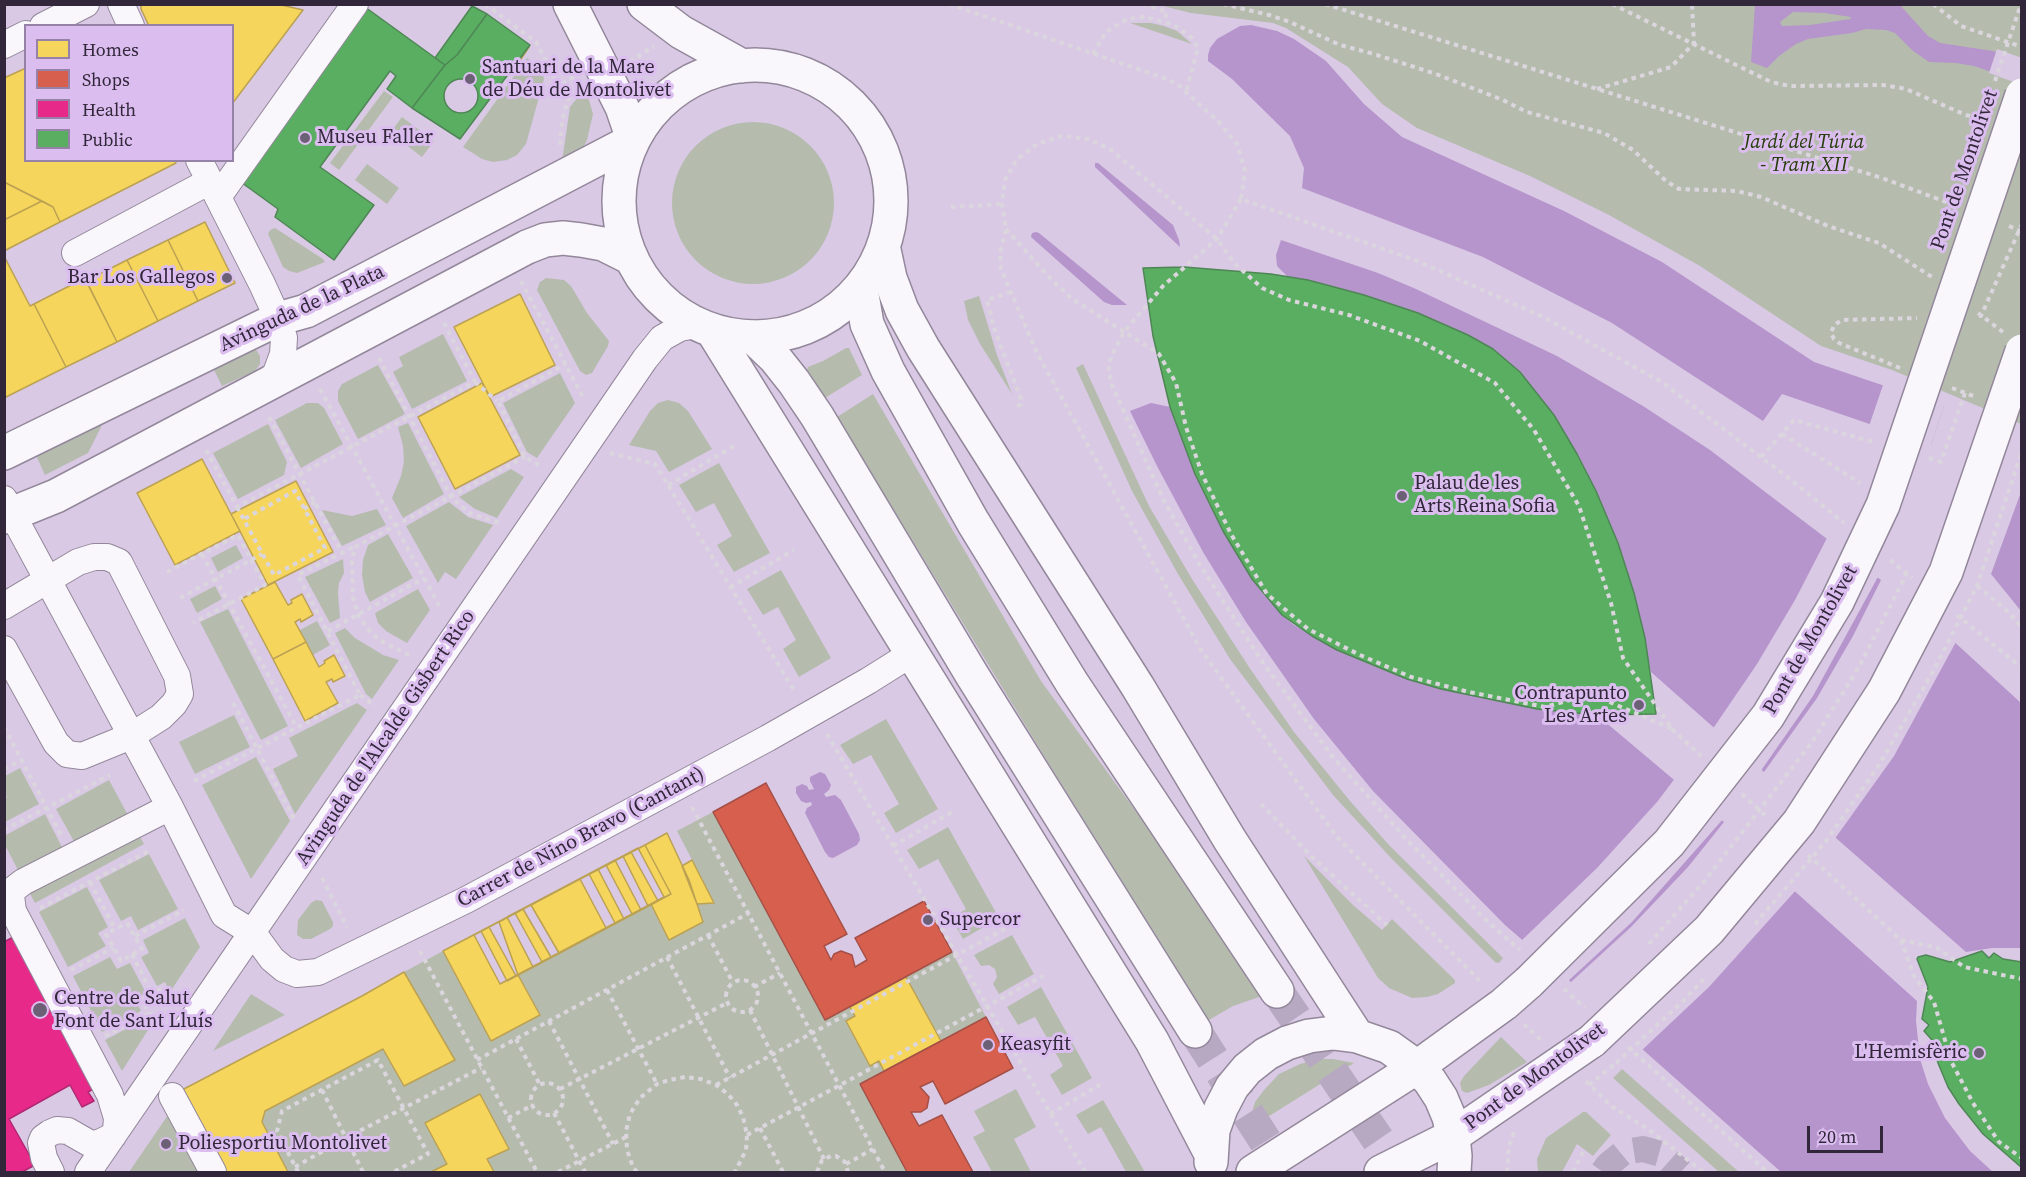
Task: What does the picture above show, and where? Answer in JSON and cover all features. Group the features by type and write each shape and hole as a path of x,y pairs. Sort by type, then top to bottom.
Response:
{"main road":[{"path":"570,4 593,75 622,107 630,139"},
{"path":"644,4 705,47 742,66"},
{"path":"770,65 798,72 822,82 844,97 862,116 877,137 887,161 892,187 892,214 884,250 861,289 839,309 818,323 795,332 753,337 706,327 671,307 639,274 629,256 621,231 618,182 630,139 641,123 674,92 696,79 742,66 770,65"},
{"name":"Pont de Montolivet","path":"1253,1173 1417,1066 1504,1004 1530,964 1669,843 1768,716 1837,602 1883,505 2008,88"},
{"name":"Avinguda de la Plata","path":"4,453 278,319 306,311 630,139"},
{"path":"7,510 56,496 545,240 562,238 603,244 629,256"},
{"path":"884,250 890,278 902,310 923,348 1138,687 1230,840 1357,1036"},
{"path":"861,289 867,324 888,371 973,522 1072,683 1277,991"},
{"path":"706,327 1152,1041 1212,1163"},
{"path":"753,337 775,358 817,416 972,675 1195,1031"},
{"name":"Pont de Montolivet","path":"1381,1173 1453,1136 1563,1061 1592,1027 1708,930 1799,822 1884,691 1946,572 2014,343"},
{"path":"1212,1163 1213,1130 1221,1108 1232,1087 1247,1069 1287,1042 1309,1036 1333,1034 1357,1036 1389,1047 1417,1066 1441,1098 1449,1117 1453,1136 1454,1173"}],"street":[{"path":"48,24 86,4"},
{"path":"121,4 130,24"},
{"path":"234,150 354,4"},
{"path":"4,45 24,35"},
{"path":"75,253 209,180 224,162"},
{"path":"209,180 278,319 284,338 283,354 276,373 267,384"},
{"name":"Avinguda de l'Alcalde Gisbert Rico","path":"88,1173 645,358 662,338 680,328 706,327"},
{"path":"7,510 49,579 170,807 224,915 253,933"},
{"path":"4,606 78,562 94,557 107,557 119,562 177,676 180,694 161,717 131,736 82,756 67,754 56,743 4,649"},
{"name":"Carrer de Nino Bravo (Cantant)","path":"253,933 272,959 284,969 297,974 318,972 465,900 768,738 911,654"},
{"path":"51,1173 44,1158 41,1143 43,1138 57,1130 68,1131 90,1143 97,1144 104,1142 115,1133 117,1118 110,1095 13,911 11,896 14,889 23,882 170,807"},
{"path":"172,1096 213,1173"}],"path":[{"path":"485,4 536,42 559,86 593,75 652,49 672,25"},
{"path":"949,4 1167,79 1186,92 1219,122 1237,144 1245,171 1241,199 1217,239 1163,286 1124,332 1111,357 1109,368 1111,383 1163,499 1200,565 1263,663 1332,756 1409,842 1530,964 1583,1006 1592,1027"},
{"path":"1143,4 1167,12 1164,21"},
{"path":"1223,4 1290,22 1340,45 1436,74 1503,99 1527,112 1604,133 1633,150 1666,181 1679,189 1737,191 1761,197 1828,226 1879,243 1937,282"},
{"path":"1325,4 1882,178 1956,206"},
{"path":"1612,4 1771,82 1790,86 1883,85 1906,89 1966,115 1988,120"},
{"path":"1597,89 1671,67 1695,43 1692,4"},
{"path":"1933,4 1960,26 2022,48"},
{"name":"Pont de Montolivet","path":"2008,88 2021,4"},
{"path":"1093,54 1106,32 1127,19 1145,17 1164,21 1184,31 1197,43 1198,48 1186,92"},
{"path":"559,153 562,121 568,99 587,87 593,75"},
{"name":"Pont de Montolivet","path":"1980,127 1983,116"},
{"path":"1006,229 1071,298 1159,354 1176,383 1186,427 1202,474 1231,534 1267,594 1308,629 1411,677 1469,692 1545,707 1591,694 1672,729 1623,658 1611,603 1579,506 1534,430 1495,383 1420,341 1349,315 1289,300 1262,288 1234,263 1217,239 1110,149 1088,139 1062,136 1037,144 1017,159 1005,180 1002,204 1006,229 1000,253 1001,269 1036,351 1201,650 1337,837 1504,1004 1611,1106 1648,1129 1703,1173"},
{"name":"Pont de Montolivet","path":"1950,216 1957,194"},
{"path":"1241,199 1415,260 1553,322 1660,381 1790,479 1853,530"},
{"path":"951,207 1002,204"},
{"path":"1998,222 2022,232"},
{"name":"Pont de Montolivet","path":"1927,283 1931,272"},
{"path":"521,280 584,399"},
{"path":"1011,292 987,300 994,328 1021,399 1021,404 1015,408"},
{"path":"1972,309 2014,343"},
{"path":"1912,327 1916,316"},
{"path":"443,322 475,382 498,401 525,457 539,465"},
{"path":"379,357 451,497 469,513 500,523"},
{"path":"1897,372 1901,361"},
{"path":"498,401 566,364"},
{"path":"237,507 475,382"},
{"path":"320,389 441,609"},
{"path":"269,417 342,553"},
{"path":"1782,434 1860,483 1863,472"},
{"path":"1871,450 1875,439"},
{"path":"668,485 734,446"},
{"path":"206,450 274,575 325,548 295,491 244,519"},
{"path":"609,453 655,464 794,690"},
{"path":"298,575 525,457"},
{"path":"304,509 315,502"},
{"path":"1840,526 1845,516"},
{"path":"167,572 238,535 265,585 193,623"},
{"path":"355,547 352,561 352,597 358,615 372,634 382,642 409,655"},
{"path":"730,587 794,550"},
{"path":"202,554 297,728"},
{"path":"180,598 262,554"},
{"path":"1889,559 1915,581"},
{"path":"292,565 360,695 375,706"},
{"path":"1647,946 1706,879 1812,742 1859,667 1907,573"},
{"path":"327,631 424,578"},
{"path":"1977,586 2005,609 2022,627"},
{"path":"1951,610 2022,668"},
{"path":"194,781 360,695"},
{"path":"233,703 296,823"},
{"path":"4,727 62,836"},
{"path":"827,734 1084,1173"},
{"path":"1700,758 1706,749"},
{"path":"4,770 22,760"},
{"path":"4,830 110,775"},
{"path":"1261,804 1320,865 1387,925"},
{"path":"692,806 885,1173"},
{"path":"893,846 952,812"},
{"path":"33,912 151,850"},
{"path":"322,878 347,927"},
{"path":"90,882 116,929"},
{"path":"135,936 184,910"},
{"path":"477,1060 748,914"},
{"path":"127,923 135,936 142,949 120,961 106,934 127,923"},
{"path":"716,1085 1014,924"},
{"path":"708,935 734,983"},
{"path":"2022,979 1964,967 1936,947 1900,940 1914,976 1934,1002 1951,1061 1973,1103 1999,1142 2022,1158"},
{"path":"65,973 113,948"},
{"path":"420,951 537,1173"},
{"path":"132,954 152,994"},
{"path":"667,957 730,1078"},
{"path":"754,987 780,973"},
{"path":"747,1135 1043,976"},
{"path":"745,981 754,987 757,1000 750,1010 738,1012 728,1003 726,993 734,983 745,981"},
{"path":"156,1024 142,1000 164,988 170,1000"},
{"path":"607,990 657,1084"},
{"path":"1583,1006 1592,1000"},
{"path":"560,1089 728,1003"},
{"path":"750,1010 824,1159"},
{"path":"100,1039 150,1013"},
{"path":"549,1021 613,1144"},
{"path":"516,1039 540,1085"},
{"path":"1624,1044 1767,1173"},
{"path":"298,1173 277,1131 282,1111 378,1060 428,1154 393,1173"},
{"path":"1589,1085 1616,1063"},
{"path":"296,1167 346,1138 482,1068"},
{"path":"638,1173 633,1167 627,1150 626,1137 630,1114 640,1098 657,1084 685,1077 701,1079 716,1085 737,1105 743,1117 747,1135 746,1150 735,1173"},
{"path":"1050,1114 1103,1083"},
{"path":"551,1084 560,1089 562,1103 554,1113 542,1113 534,1105 533,1092 540,1085 551,1084"},
{"path":"322,1090 363,1173"},
{"path":"508,1118 534,1105"},
{"path":"554,1113 585,1173"},
{"path":"760,1128 783,1173"},
{"path":"558,1173 626,1137"},
{"path":"846,1164 873,1149"},
{"path":"1572,1173 1584,1150"},
{"path":"817,1173 824,1159 836,1156 846,1164 848,1173"},
{"path":"1640,1173 1648,1173"}],"green space":[{"name":"Jardí del Túria - Tram XII","path":"1159,5 2021,5 2021,424 1892,370 1821,346 1700,266 1609,215 1530,176 1417,128 1382,104 1348,67 1286,28 1273,23 1191,13"},
{"path":"1130,23 1151,23 1164,26 1177,31 1192,44"},
{"path":"527,58 541,67 544,79 526,144 517,155 507,160 493,162 482,159 463,147"},
{"path":"384,91 393,97 339,170 330,163"},
{"path":"587,93 593,114 587,140 581,152 561,168 570,107 578,97"},
{"path":"402,117 434,141 422,157 390,133"},
{"path":"753,122 769,123 784,128 810,146 828,172 833,187 833,219 828,234 810,260 784,278 769,283 753,284 737,283 722,278 696,260 678,234 673,219 672,203 673,187 678,172 696,146 722,128 737,123"},
{"path":"367,164 399,188 387,204 355,180"},
{"path":"275,228 325,262 297,273 283,267 268,234"},
{"path":"546,278 564,280 571,286 587,313 609,341 592,373 586,375 580,371 537,290 540,282"},
{"path":"979,296 1012,394 980,344 968,320 964,301"},
{"path":"443,334 467,381 412,409 393,372 403,366 399,357"},
{"path":"253,345 260,356 260,364 255,371 222,386 210,362"},
{"path":"849,348 862,375 825,398 807,370 808,367"},
{"path":"1083,364 1149,506 1192,579 1294,732 1389,845 1503,958 1499,963 1495,962 1392,859 1333,795 1230,659 1178,574 1132,491 1076,368"},
{"path":"378,365 405,414 358,439 338,401 338,391 342,384"},
{"path":"560,373 575,403 537,458 527,452 503,403"},
{"path":"873,394 1041,681 1148,828 1262,996 1233,1006 1209,1020 837,417"},
{"path":"668,400 679,403 688,411 712,449 669,472 656,451 629,445 650,411 658,403"},
{"path":"307,403 318,403 324,408 343,444 301,468 275,420"},
{"path":"107,415 88,453 45,475 34,451"},
{"path":"408,423 444,494 403,518 392,498 404,462 398,427"},
{"path":"268,424 287,462 284,475 238,499 213,453"},
{"path":"719,463 770,553 734,572 717,545 732,536 714,503 696,512 679,485"},
{"path":"511,469 524,477 497,518 475,509 459,497"},
{"path":"449,502 468,517 493,525 456,579 445,572 438,583 406,526"},
{"path":"377,509 386,525 342,546 322,510 352,516"},
{"path":"388,534 413,578 370,602 365,592 362,575 363,560 368,545"},
{"path":"236,545 243,558 218,572 211,558"},
{"path":"343,559 344,573 339,583 338,593 340,618 330,623 305,577"},
{"path":"781,570 831,658 799,677 783,649 796,640 778,607 763,615 747,589"},
{"path":"215,586 222,599 197,613 190,599"},
{"path":"418,589 430,610 407,643 386,631 378,623 375,613"},
{"path":"228,609 288,726 261,740 200,622"},
{"path":"317,621 330,645 313,655 300,630"},
{"path":"345,628 355,638 383,655 399,660 372,699 366,694 335,633"},
{"path":"357,703 367,710 295,814 273,769 298,756 289,738"},
{"path":"234,715 250,747 195,774 179,742"},
{"path":"886,719 938,809 896,833 884,813 899,804 871,755 853,764 840,745"},
{"path":"256,757 290,821 251,879 202,785"},
{"path":"20,768 39,804 5,822 5,799 7,797 5,776"},
{"path":"109,780 129,817 76,845 56,809"},
{"path":"713,812 825,1020 952,952 986,1017 860,1084 908,1172 494,1172 487,1159 508,1148 479,1094 425,1123 447,1164 431,1172 288,1172 262,1122 265,1111 383,1049 404,1086 455,1060 404,972 443,951 491,1040 540,1014 518,975 651,904 669,940 702,922 697,904 714,902 677,831"},
{"path":"45,814 64,851 20,874 5,845 4,836"},
{"path":"948,827 999,918 963,939 951,918 966,909 938,859 919,869 907,850"},
{"path":"136,830 144,844 35,903 27,888"},
{"path":"149,854 178,909 138,930 131,916 121,921 99,880"},
{"path":"1304,856 1353,905 1382,930 1392,919 1455,980 1455,983 1438,994 1427,997 1412,998 1389,988 1378,978"},
{"path":"87,887 108,927 98,933 106,946 68,967 39,912"},
{"path":"316,900 322,901 333,926 311,939 303,939 297,935 298,920"},
{"path":"185,918 200,947 170,992 165,982 157,986 141,957 149,953 143,940"},
{"path":"1012,935 1034,974 999,994 993,984 997,977 995,969 989,965 981,966 974,955"},
{"path":"110,957 117,969 130,963 146,993 135,999 141,1011 102,1032 73,976"},
{"path":"1041,987 1092,1078 1062,1095 1050,1075 1063,1066 1035,1017 1018,1025 1007,1007"},
{"path":"251,994 285,1015 213,1051"},
{"path":"145,1019 150,1027 122,1071 105,1040"},
{"path":"1501,1037 1527,1062 1489,1085 1467,1093 1462,1091 1460,1083 1464,1076"},
{"path":"1318,1059 1354,1063 1250,1128 1248,1126 1255,1102 1279,1074"},
{"path":"1622,1069 1739,1172 1719,1172 1613,1078"},
{"path":"1016,1089 1036,1127 1014,1139 1031,1172 992,1172 973,1137 985,1131 974,1111"},
{"path":"1103,1100 1145,1172 1126,1172 1101,1127 1088,1134 1076,1115"},
{"path":"1586,1112 1611,1135 1593,1156 1577,1144 1562,1172 1538,1172 1537,1159 1546,1138"},
{"name":"Poliesportiu Montolivet","path":"168,1115 198,1172 129,1172"}],"shaded area":[{"path":"1755,5 1900,5 1928,36 1940,43 1993,51 2021,61 2021,82 1974,66 1929,62 1912,50 1895,33 1886,30 1866,29 1808,39 1779,56 1767,68 1751,62","holes":["1793,12 1851,17 1810,25 1782,26 1780,22"]},
{"path":"1251,25 1277,31 1294,39 1326,61 1364,104 1402,137 1564,211 1662,262 1814,362 1944,406 1931,445 1782,394 1763,421 1612,323 1483,257 1302,188 1304,168 1290,136 1232,79 1208,61 1210,48 1217,39 1240,26"},
{"path":"1095,163 1098,163 1173,225 1180,247 1095,167"},
{"path":"1036,232 1127,305 1112,305 1104,302 1031,237 1032,233"},
{"path":"1281,240 1378,273 1557,356 1643,406 1710,450 1881,580 1853,636 1817,698 1764,772 1651,672 1634,593 1618,544 1577,454 1554,415 1520,372 1493,349 1468,335 1418,313 1364,295 1288,277 1277,266 1276,255"},
{"path":"1151,403 1170,407 1195,474 1223,531 1252,579 1282,615 1294,625 1337,650 1407,679 1441,689 1537,709 1597,715 1724,822 1688,867 1631,927 1571,982 1505,925 1373,791 1314,719 1246,622 1203,552 1157,466 1130,411"},
{"path":"2021,492 2021,611 1991,574"},
{"path":"1915,606 2021,703 2021,948 1992,948 1966,952 1796,803 1845,734"},
{"path":"820,772 825,774 831,785 824,794 826,797 835,795 841,800 860,840 857,845 833,858 825,852 805,813 812,805 811,802 801,801 796,793 796,787 802,784 809,790 814,789 810,777"},
{"path":"1750,851 1917,1001 1916,1021 1920,1059 1928,1084 1945,1118 1970,1151 1993,1172 1781,1172 1597,1009 1718,891"}],"pier":[{"path":"1997,49 2022,58 2022,85 1989,73"},
{"path":"1884,382 1945,403 1930,448 1869,426"},
{"path":"1977,412 2022,424 2021,479 1961,458"},
{"path":"1828,536 1879,575 1813,696 1760,772 1712,730 1757,664 1795,600"},
{"path":"1916,604 1957,640 1894,756 1834,840 1794,805 1843,733"},
{"path":"1676,777 1724,818 1632,922 1566,983 1520,942 1597,868 1657,802"},
{"path":"1750,848 1797,889 1709,987 1640,1052 1594,1009 1659,948 1716,889"}],"building: Homes":[{"path":"141,4 277,4 303,10 234,101 234,24 148,24"},
{"path":"488,17 499,25 489,38 479,31"},
{"path":"519,40 529,47 521,59 510,52"},
{"path":"24,69 24,162 176,163 60,222 53,207 4,182 4,78"},
{"path":"4,182 42,201 4,220"},
{"path":"42,201 53,207 60,222 4,251 4,220"},
{"path":"205,222 235,283 198,301 168,240"},
{"path":"168,240 198,301 158,321 127,260"},
{"path":"4,256 30,306 34,304 66,367 4,398"},
{"path":"127,260 158,321 117,342 86,281"},
{"path":"85,278 117,342 66,367 34,304"},
{"path":"520,294 555,365 490,397 454,327"},
{"path":"482,383 520,455 455,489 418,417"},
{"path":"202,459 240,531 175,565 137,493"},
{"path":"296,481 333,552 268,585 231,514"},
{"path":"275,582 288,605 292,603 291,600 302,594 313,615 301,622 300,619 295,622 306,642 273,659 241,599"},
{"path":"306,642 319,667 334,655 345,676 333,682 332,679 326,682 338,703 305,721 273,659"},
{"path":"667,833 689,880 703,922 669,940 651,904 671,894 645,845"},
{"path":"645,845 671,894 518,975 540,1015 491,1041 443,951"},
{"path":"638,848 664,897 500,984 474,935"},
{"path":"631,852 658,901 507,981 481,931"},
{"path":"623,856 648,906 516,976 489,927"},
{"path":"615,860 641,910 518,975 499,922"},
{"path":"692,860 714,903 697,904 682,866"},
{"path":"606,865 632,914 533,967 507,917"},
{"path":"598,869 624,919 542,962 515,913"},
{"path":"589,874 615,923 551,957 523,909"},
{"path":"580,879 606,928 559,953 531,905"},
{"path":"404,972 455,1060 404,1086 383,1049 265,1111 262,1122 288,1172 224,1172 180,1091"},
{"path":"906,977 941,1041 884,1071 879,1061 870,1066 846,1021 855,1016 850,1007"},
{"path":"480,1094 509,1149 487,1159 494,1172 431,1172 447,1164 425,1123"}],"building: Shops":[{"path":"766,783 847,934 824,946 831,960 834,954 841,951 852,955 855,967 867,960 855,938 924,901 952,952 825,1020 713,812"},
{"path":"986,1017 1013,1068 945,1104 933,1081 920,1087 929,1097 927,1108 921,1112 911,1112 919,1126 942,1115 973,1172 907,1172 860,1084"}],"building: Health":[{"name":"Centre de Salut Font de Sant Lluís","path":"30,928 113,1078 88,1092 94,1101 82,1107 70,1085 9,1119 35,1165 22,1172 4,1172 4,942"}],"building: Public":[{"path":"472,6 487,14 457,55 445,65 435,58"},
{"name":"Museu Faller","path":"365,7 445,65 412,108 387,89 396,76 390,71 320,167 374,205 334,260 275,217 278,209 238,180"},
{"name":"Santuari de la Mare de Déu de Montolivet","path":"487,14 530,45 460,139 412,108 445,65 457,55"},
{"path":"461,79 473,84 478,96 473,108 461,113 449,108 444,96 449,84"},
{"name":"Palau de les Arts Reina Sofia","path":"1184,267 1271,274 1308,280 1364,295 1418,313 1468,335 1493,349 1520,372 1554,415 1577,454 1618,543 1645,638 1656,714 1597,715 1537,709 1441,689 1407,679 1337,650 1282,615 1252,579 1223,531 1195,474 1170,407 1153,336 1143,268"},
{"name":"L'Hemisfèric","path":"1982,951 1989,958 1994,953 2003,959 2022,962 2022,1168 1983,1134 1959,1104 1948,1087 1932,1040 1924,1031 1929,1025 1922,1019 1928,987 1918,957 1926,955 1950,962"}],"tunnel":[{"path":"1277,991 1400,1172"},
{"path":"1195,1031 1285,1172"},
{"path":"1603,1172 1624,1152 1643,1149 1661,1154 1681,1172"}],"place":[{"name":"Santuari de la Mare de Déu de Montolivet","path":"470,79"},
{"name":"Museu Faller","path":"305,138"},
{"name":"Bar Los Gallegos","path":"227,278"},
{"name":"Palau de les Arts Reina Sofia","path":"1402,496"},
{"name":"Contrapunto Les Artes","path":"1639,705"},
{"name":"Supercor","path":"928,920"},
{"name":"Centre de Salut Font de Sant Lluís","path":"40,1010"},
{"name":"Keasyfit","path":"988,1045"},
{"name":"L'Hemisfèric","path":"1979,1053"},
{"name":"Poliesportiu Montolivet","path":"166,1144"}]}
